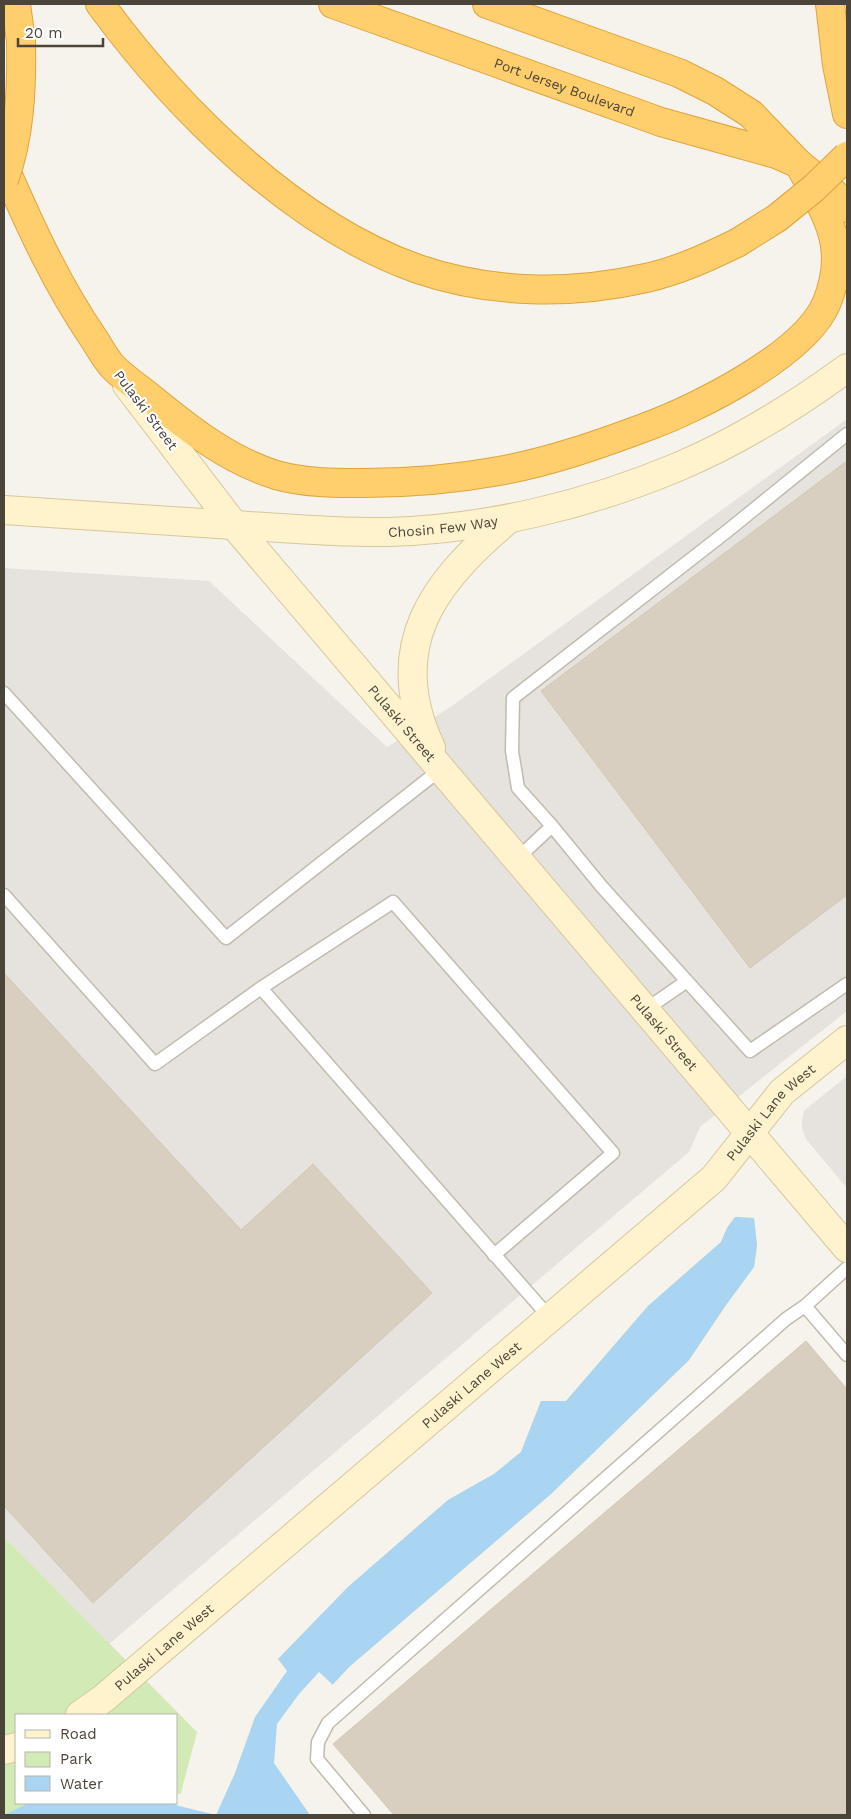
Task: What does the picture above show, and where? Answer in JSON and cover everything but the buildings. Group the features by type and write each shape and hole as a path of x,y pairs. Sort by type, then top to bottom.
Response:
{"highway":[{"path":"4,180 10,164 18,123 22,82 16,4"},
{"path":"100,4 155,72 196,117 245,162 291,200 337,230 378,252 418,268 462,281 509,288 556,290 603,286 647,278 692,264 737,243 777,218 814,188 847,156"},
{"name":"Port Jersey Boulevard","path":"333,4 661,122 776,154 799,164"},
{"name":"Port Jersey Boulevard","path":"487,4 679,73 715,91 751,114 799,164 830,189 847,208"},
{"path":"830,4 837,65 847,114"},
{"path":"114,368 190,430 250,465 276,475 332,483 387,483 499,471 554,458 661,422 711,397 787,351 818,319 826,305 832,286 837,251 828,218 799,164"},
{"name":"Pulaski Street","path":"4,166 29,224 54,274 84,324 114,368"}],"street":[{"name":"Pulaski Street","path":"114,368 234,525 847,1248"},
{"name":"Chosin Few Way","path":"4,510 330,531 389,532 450,527 508,519 624,488 680,466 733,440 781,413 847,368"},
{"path":"441,769 421,727 414,698 412,671 415,641 440,589 478,544 508,519"},
{"name":"Pulaski Lane West","path":"81,1714 104,1698 714,1178 782,1092 847,1040"}],"lane":[{"path":"847,434 726,532 514,698 512,751 518,788 552,826 602,888 750,1051 847,984"},
{"path":"4,693 226,938 441,769"},
{"path":"517,858 552,826"},
{"path":"4,894 155,1064 261,988 393,902 613,1153 494,1254"},
{"path":"645,1010 687,981"},
{"path":"261,988 550,1318"},
{"path":"364,1815 317,1759 318,1742 328,1723 786,1319 805,1306 847,1268"},
{"path":"805,1306 847,1355"}],"shaded area":[{"path":"847,419 847,1011 700,1127 689,1152 109,1644 4,1537 4,568 209,581 387,747 449,708"},
{"path":"847,1076 847,1188 806,1139 802,1128 802,1121 804,1111"}],"green space":[{"path":"735,1217 754,1218 757,1245 754,1267 689,1360 551,1494 349,1667 281,1740 281,1769 313,1815 4,1815 4,1537 197,1732 180,1796 195,1800 278,1659 348,1587 448,1500 494,1474 521,1452 541,1401 566,1401 648,1306 721,1242 727,1228"}],"water":[{"path":"735,1217 754,1218 757,1245 754,1267 689,1360 551,1494 349,1667 281,1740 281,1769 313,1815 4,1815 27,1804 178,1804 195,1800 239,1730 278,1659 348,1587 448,1500 494,1474 521,1452 541,1401 566,1401 648,1306 721,1242 727,1228"}],"pier":[{"path":"278,1659 287,1671 255,1717 235,1773 216,1815 174,1804 178,1804 178,1794 194,1798 237,1728 272,1664"},
{"path":"319,1672 334,1686 284,1741 284,1768 316,1815 310,1815 274,1763 277,1724 299,1694"}]}
